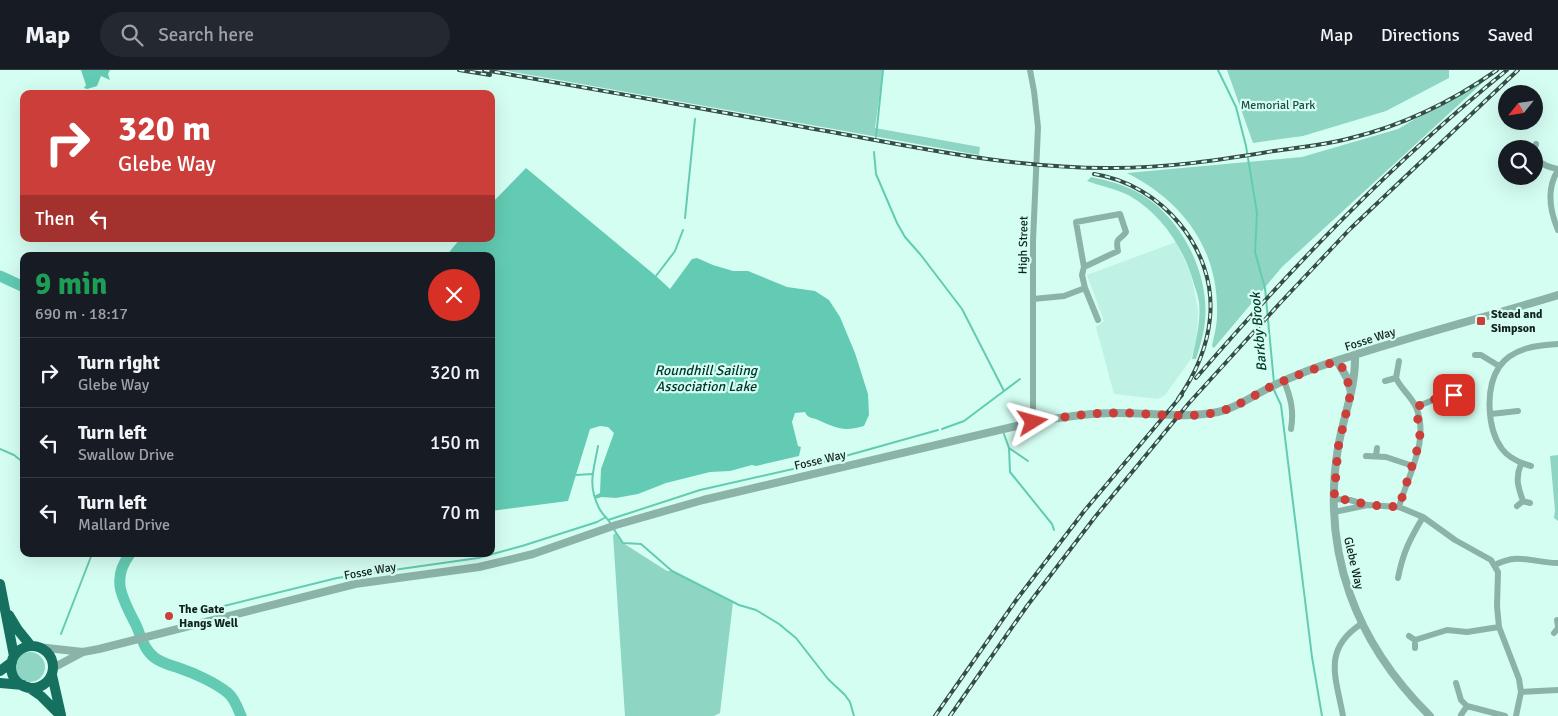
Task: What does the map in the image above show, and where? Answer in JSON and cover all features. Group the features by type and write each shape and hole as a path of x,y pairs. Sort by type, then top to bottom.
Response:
{"highway":[{"path":"0,584 13,659 13,674 17,680 42,696 61,716"},
{"path":"4,605 18,630 34,646 44,650 50,656 61,716"},
{"path":"0,671 22,648 34,646"},
{"path":"0,683 37,687 43,684 52,671"}],"street":[{"name":"High Street","path":"1030,70 1038,127 1033,241 1033,422"},
{"path":"1543,164 1558,170 1550,192 1552,212 1557,226"},
{"path":"1084,267 1118,251 1117,239 1126,232 1120,214 1076,222 1084,267 1082,275 1085,288 1098,320"},
{"path":"1034,299 1064,296 1085,288"},
{"name":"Fosse Way","path":"52,671 83,652 355,584 504,562 533,554 616,525 702,500 759,485 1033,422 1113,413 1202,415 1230,408 1281,382 1337,361 1405,339 1558,295"},
{"path":"1531,466 1521,464 1501,447 1496,437 1491,414 1490,386 1500,366 1519,351 1541,345 1558,344"},
{"path":"1475,355 1481,355 1500,366"},
{"name":"Glebe Way","path":"1355,356 1355,374 1338,448 1334,499 1337,538 1344,576 1351,599 1362,624 1385,664 1404,689 1430,716"},
{"path":"1337,361 1344,370 1351,392"},
{"path":"1399,361 1396,378 1416,407 1420,434 1413,466 1399,507"},
{"path":"1385,381 1396,378"},
{"path":"1281,382 1292,402 1291,429"},
{"path":"1416,407 1427,401 1454,395"},
{"path":"1446,397 1447,406"},
{"path":"1491,414 1518,411"},
{"path":"1376,456 1377,448"},
{"path":"1366,456 1376,456 1413,466"},
{"path":"1521,464 1517,474 1520,504 1530,503"},
{"path":"1334,499 1350,500 1368,505 1399,507 1424,517 1454,540 1486,556 1495,565 1498,572 1498,627 1519,679 1521,692 1516,716"},
{"path":"1334,512 1368,505"},
{"path":"1398,578 1409,541 1424,517"},
{"path":"1495,565 1513,558 1558,563"},
{"path":"1343,716 1334,666 1335,654 1348,634 1362,624"},
{"path":"1415,640 1447,630 1467,632 1498,627"},
{"path":"1409,636 1415,640"},
{"path":"1415,640 1415,648"},
{"name":"Fosse Way","path":"34,646 83,652"},
{"path":"1456,683 1461,700 1467,706 1505,716"},
{"path":"1521,692 1558,690"},
{"path":"1461,715 1467,706"}],"shaded area":[{"path":"1176,242 1191,274 1198,310 1197,338 1191,359 1165,395 1158,399 1114,394 1096,327 1104,321 1087,275"}],"green space":[{"path":"503,70 883,70 875,128 980,147 979,155"},
{"name":"Memorial Park","path":"1227,70 1449,70 1449,78 1386,111 1303,136 1253,143"},
{"path":"1492,74 1282,267 1214,348 1212,346 1217,319 1216,291 1212,269 1204,249 1194,230 1165,198 1127,173 1302,157 1398,129"},
{"path":"1091,177 1121,185 1148,199 1163,211 1188,244 1202,282 1205,302 1204,331 1196,359 1192,359 1199,324 1199,302 1190,271 1178,245 1162,223 1142,204 1114,189 1087,181"},
{"path":"1558,455 1558,521 1554,518 1555,510 1550,456"},
{"path":"616,533 623,543 667,571 672,571 733,602 720,713 714,716 625,716 613,535"},
{"path":"30,652 41,656 45,667 41,678 30,682 19,678 15,667 19,656"}],"water":[{"path":"81,70 110,70 108,74 110,80 101,76 97,86 84,88 86,85"},
{"name":"Roundhill Sailing Association Lake","path":"526,168 670,289 692,259 697,258 733,271 748,271 787,287 815,291 829,300 840,317 855,353 868,394 869,415 864,426 851,429 840,428 809,417 805,412 795,413 792,422 798,446 801,447 799,456 730,471 710,472 666,483 638,494 595,499 594,496 600,493 601,469 614,433 608,427 600,426 590,429 568,501 495,510 495,252 449,252 458,242 495,242 495,200"}],"waterway":[{"path":"876,137 883,70"},
{"name":"Barkby Brook","path":"1218,70 1236,107 1246,146 1257,213 1255,252 1265,288 1274,383"},
{"path":"685,218 695,119"},
{"path":"874,152 876,174 897,223 905,237 962,309 1004,391"},
{"path":"656,276 675,251 683,230"},
{"path":"0,276 20,285"},
{"path":"942,429 964,421 1020,379"},
{"name":"Barkby Brook","path":"1273,388 1281,405 1312,657 1322,716"},
{"path":"608,520 700,490 824,462 938,430"},
{"path":"1004,434 1009,448 1010,472 1052,524 1054,530"},
{"path":"598,446 592,477 593,492 599,508 611,524"},
{"path":"1009,448 1028,461"},
{"path":"0,449 20,460"},
{"path":"576,475 592,474"},
{"path":"495,553 597,522 606,517"},
{"path":"613,528 623,543 641,544 672,571 739,605 756,610 779,624 796,638 828,679 845,695 850,702 854,716"},
{"path":"61,634 91,557"},
{"path":"128,557 121,572 121,590 148,651 160,661 198,675 223,689 232,698 241,716"},
{"path":"208,610 337,578 482,557"}],"railway":[{"path":"459,70 490,75"},
{"path":"484,70 955,154 1034,164 1113,168 1194,163 1313,146 1371,133 1427,111 1463,92 1497,70"},
{"path":"1196,378 1269,296 1345,217 1424,141 1507,70"},
{"path":"950,716 1027,606 1095,517 1189,403 1350,229 1518,70"},
{"path":"1094,174 1119,180 1141,191 1162,206 1180,224 1194,245 1204,268 1210,292 1210,318 1206,340 1190,381 1178,399"},
{"path":"935,716 1017,599 1085,510 1182,395"}],"place":[{"name":"Stead and Simpson","path":"1481,321"},
{"name":"The Gate Hangs Well","path":"169,616"}],"route":[{"path":"1033,422 1113,413 1202,415 1230,408 1284,381 1337,361 1344,370 1351,392 1338,448 1334,499 1350,500 1368,505 1399,507 1418,447 1420,434 1416,407 1427,401 1454,395"}]}
